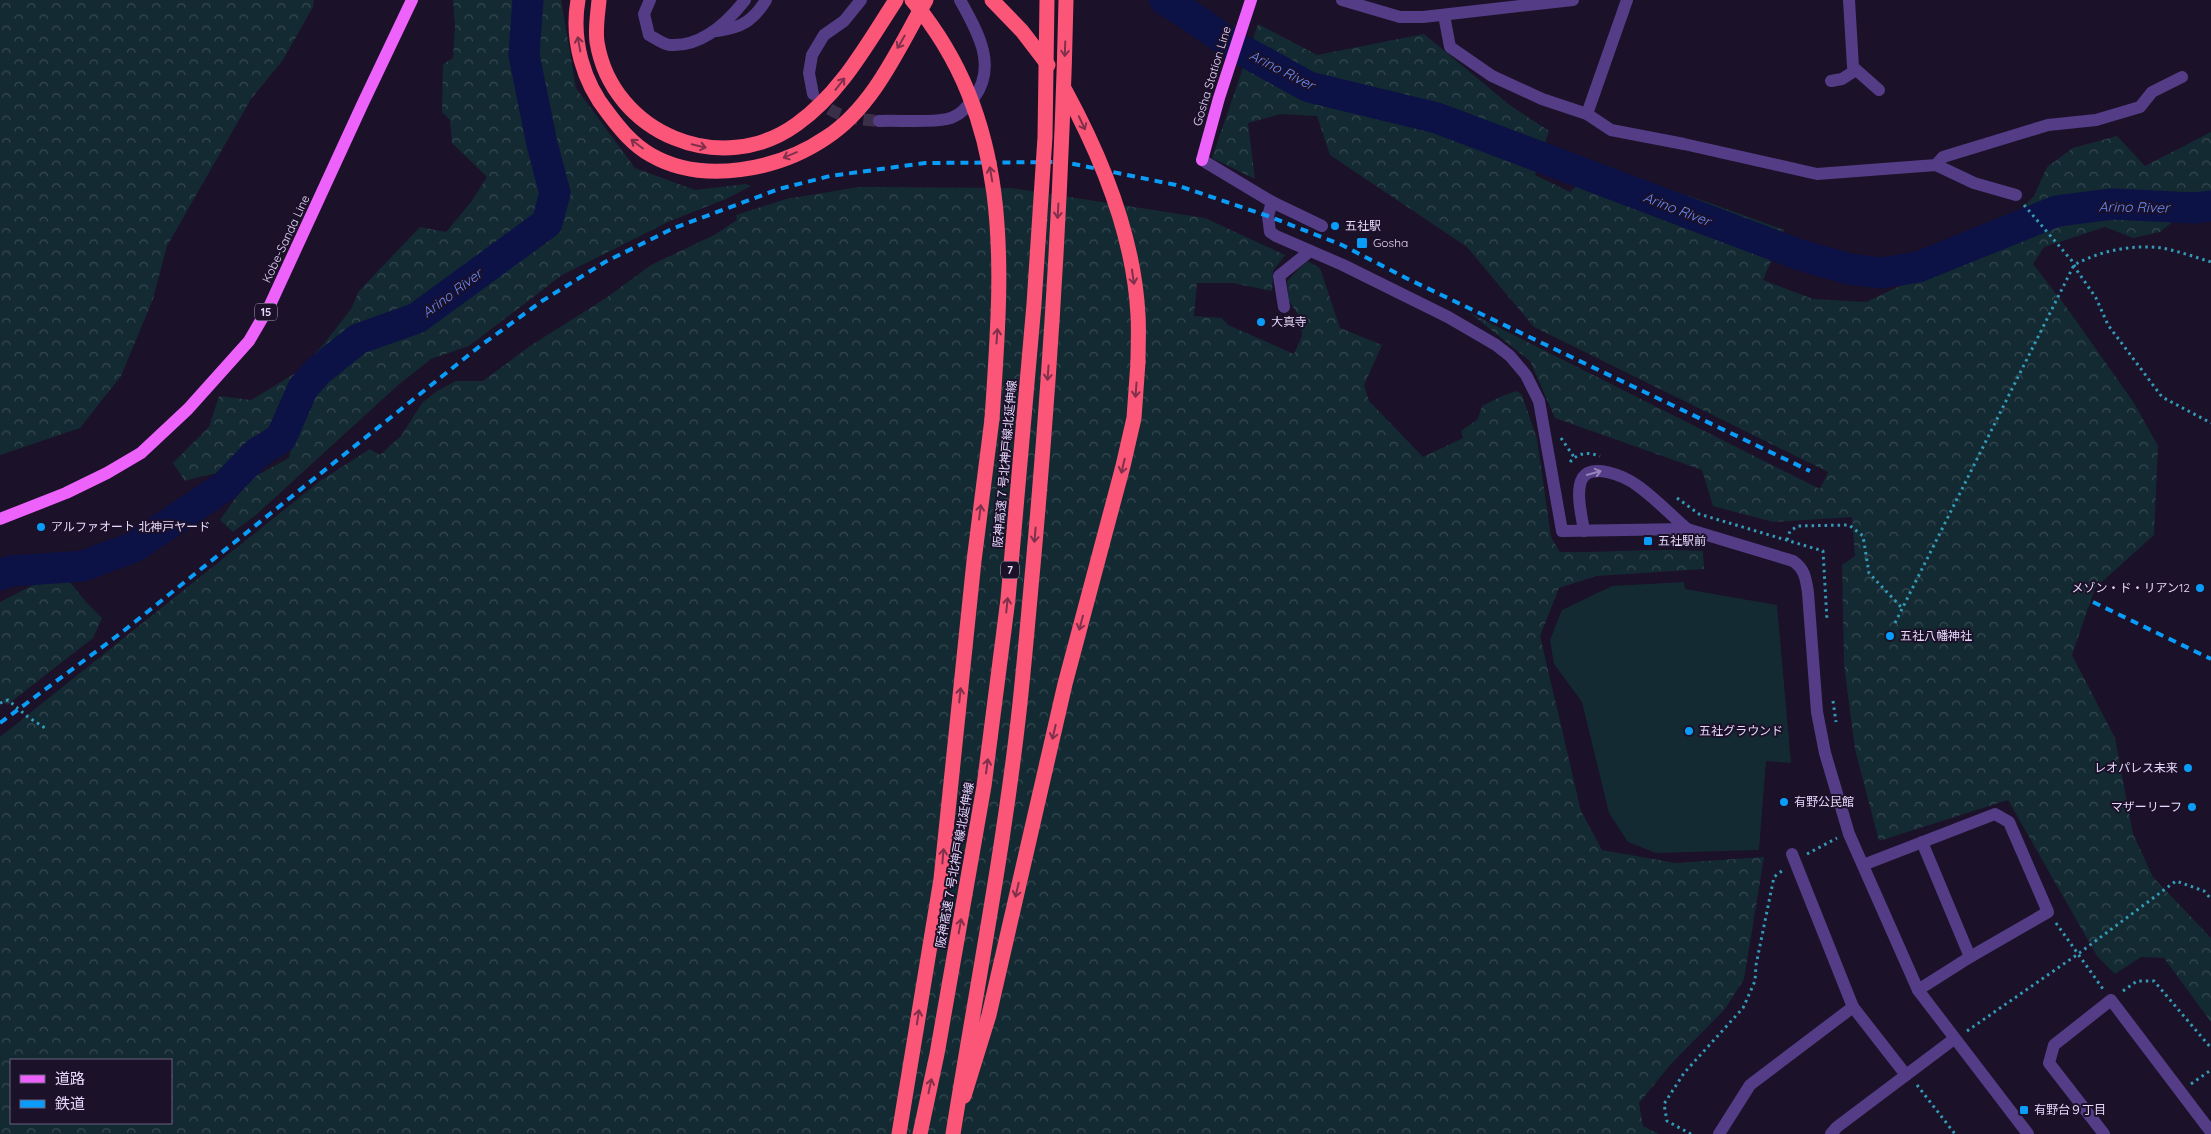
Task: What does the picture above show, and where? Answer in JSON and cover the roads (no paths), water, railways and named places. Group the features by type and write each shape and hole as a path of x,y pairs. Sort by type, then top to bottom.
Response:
{"highway":[{"path":"578,0 576,12 577,40 584,73 598,100 629,139 651,155 676,166 702,171 736,170 762,166 785,158 828,137 852,115 872,91 926,0"},
{"path":"599,0 597,41 608,76 628,107 666,136 706,148 732,148 754,145 775,137 797,125 825,100 852,66 896,0"},
{"path":"898,1134 941,878 974,561 992,419 998,325 1000,251 995,196 986,142 968,88 948,48 912,0"},
{"path":"953,1132 989,1015 1065,684 1109,525 1134,418 1138,362 1138,314 1129,252 1114,201 1095,151 1057,76 1022,31 992,0"},
{"name":"阪神高速７号北神戸線北延伸線","path":"920,1134 937,1054 984,786 1006,618 1034,304 1046,137 1047,0"},
{"name":"7","path":"953,1132 993,902 1018,720 1040,481 1053,311 1062,149 1066,0"}],"main road":[{"name":"Kobe-Sanda Line","path":"0,519 91,481 141,453 188,409 248,341 270,305 412,0"},
{"name":"Gosha Station Line","path":"1202,160 1219,98 1251,0"}],"street":[{"path":"650,0 644,14 649,35 669,45 690,43 717,31 736,28 757,14 766,0"},
{"path":"717,31 745,0"},
{"path":"879,121 947,119 963,113 981,89 986,63 977,30 960,0"},
{"path":"1342,0 1400,17 1444,15 1573,0"},
{"path":"1587,114 1626,0"},
{"path":"1849,0 1854,67 1879,90"},
{"path":"813,94 809,73 812,55 824,35 844,21 857,3"},
{"path":"1444,15 1450,47 1466,60 1492,76 1542,99 1587,114 1611,130 1684,144 1817,174 1936,165 1974,184 2016,195"},
{"path":"1832,81 1842,80 1856,70"},
{"path":"1936,165 1943,157 2048,125 2096,120 2140,107 2152,92 2182,77"},
{"path":"1202,160 1272,202 1322,226"},
{"path":"1272,202 1268,216 1270,232 1448,317 1496,345 1520,366 1534,388 1539,402 1562,531 1687,530 1793,561 1801,568 1805,574 1808,593 1817,712 1825,753 1849,834 1918,990 2028,1134"},
{"path":"1284,307 1279,276 1310,251"},
{"path":"1584,531 1580,486 1583,478 1597,470 1610,472 1637,485 1687,530"},
{"path":"1863,865 1995,814 2009,822 2048,912 1970,957 1918,990"},
{"path":"1922,842 1970,957"},
{"path":"1793,858 1853,1007 1906,1075"},
{"path":"2104,1134 2049,1063 2054,1045 2111,1000 2211,1132"},
{"path":"1719,1134 1750,1085 1853,1007"},
{"path":"1831,1134 1837,1127 1954,1039"}],"waterway":[{"name":"Arino River","path":"0,575 11,571 83,566 134,547 225,486 256,454 281,438 303,388 318,371 358,339 417,318 547,223 555,193 542,144 524,55 528,0"},
{"name":"Arino River","path":"1165,0 1229,43 1309,87 1437,118 1800,255 1849,269 1882,273 1918,267 2057,211 2112,204 2195,208 2211,206"}],"tunnel":[{"path":"816,97 822,104 836,113 852,118 879,121"}],"railway":[{"path":"0,723 121,633 480,346 542,301 605,262 674,228 779,189 830,176 925,163 1064,162 1176,185 1268,216 1342,245 1408,279 1810,471"},
{"path":"2093,602 2211,659"}],"place":[{"name":"五社駅","path":"1335,226"},
{"name":"Gosha","path":"1362,243"},
{"name":"大真寺","path":"1261,322"},
{"name":"アルファオート 北神戸ヤード","path":"41,527"},
{"name":"五社駅前","path":"1648,541"},
{"name":"メゾン・ド・リアン12","path":"2200,588"},
{"name":"五社八幡神社","path":"1890,636"},
{"name":"五社グラウンド","path":"1689,731"},
{"name":"レオパレス未来","path":"2188,768"},
{"name":"有野公民館","path":"1784,802"},
{"name":"マザーリーフ","path":"2192,807"},
{"name":"有野台９丁目","path":"2024,1110"}]}
